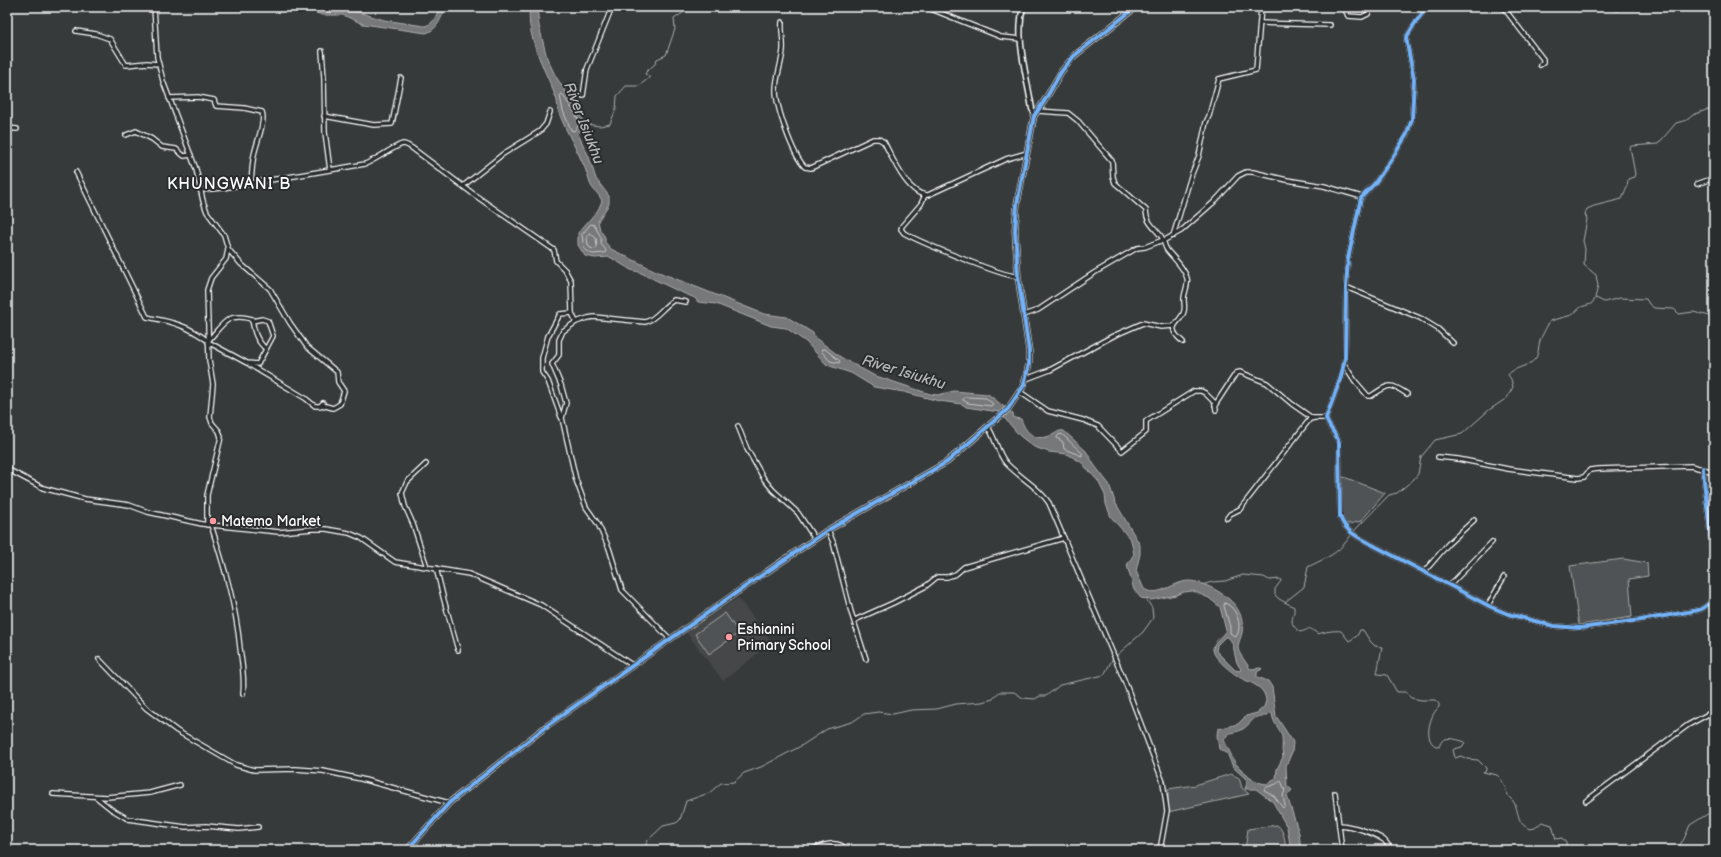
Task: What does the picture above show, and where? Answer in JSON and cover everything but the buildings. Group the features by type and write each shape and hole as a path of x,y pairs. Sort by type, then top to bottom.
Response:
{"street":[{"path":"76,172 148,317 172,322 196,331 208,341 305,398 315,406 322,404 333,408 340,404 344,391 338,382 337,372 307,347 290,323 270,289 248,271 228,249 224,235 207,212 200,190 196,169 169,98 158,64 154,7"},
{"path":"583,96 589,63 612,7"},
{"path":"926,7 1001,37 1021,39"},
{"path":"1023,7 1020,25 1021,39 1032,109 1036,112 1068,113 1078,121 1112,161 1115,183 1145,209 1146,217 1163,240 1166,249 1185,274 1188,283 1184,297 1184,313 1174,326"},
{"path":"407,850 449,804 548,725 632,665 828,530 944,464 1008,409 1020,392 1026,379 1029,356 1018,276 1015,220 1026,153 1036,112 1061,72 1074,56 1136,7"},
{"path":"1173,236 1191,176 1199,156 1206,122 1219,79 1256,70 1261,7"},
{"path":"1344,7 1348,16 1357,17 1368,14 1372,7"},
{"path":"1427,7 1406,38 1414,79 1412,123 1388,165 1375,183 1362,197 1348,259 1344,364 1326,418 1337,436 1339,443 1340,516 1344,525 1354,535 1424,572 1488,605 1520,618 1573,629 1641,620 1687,612 1704,607 1710,602 1712,597 1713,576 1702,468"},
{"path":"1503,7 1543,59 1543,63 1540,65"},
{"path":"782,22 781,31 784,49 777,83 777,102 787,133 803,165 807,168 811,168 873,139 879,139 884,142 905,178 917,192 925,195 934,193 1006,159 1026,153"},
{"path":"1260,23 1330,25"},
{"path":"76,31 96,34 110,39 126,65 147,63 158,64"},
{"path":"322,50 325,132 330,170"},
{"path":"324,116 374,124 392,124 401,78"},
{"path":"169,98 204,97 214,100 216,106 244,108 262,112 263,118 252,167 251,183"},
{"path":"463,186 503,154 540,131 546,124 550,112"},
{"path":"7,128 16,128"},
{"path":"126,136 136,131 150,138 162,147 176,149 183,155 191,156"},
{"path":"200,190 365,164 374,161 400,145 405,144 554,250 556,261 565,270 571,282 572,313 576,322"},
{"path":"1024,315 1038,310 1059,295 1137,248 1145,247 1173,236 1181,231 1214,202 1238,176 1246,172 1254,172 1286,180 1324,186 1362,197"},
{"path":"1697,184 1714,178"},
{"path":"925,195 921,204 902,226 902,232 1010,276 1018,276"},
{"path":"228,249 226,259 208,284 208,341 213,384 210,417 221,437 207,495 209,525 231,591 236,612 243,667 243,694"},
{"path":"226,259 236,258"},
{"path":"1346,287 1420,318 1438,329 1453,343"},
{"path":"562,418 566,404 561,385 552,364 559,355 559,340 563,331 576,322 590,318 646,322 651,320 672,300 676,299 686,302"},
{"path":"572,313 560,314 552,326 542,358 542,372 548,381 562,418 567,442 586,507 598,524 606,541 622,590 670,639"},
{"path":"208,341 230,318 235,316 244,317 252,319 255,335 259,343 266,348"},
{"path":"244,361 251,364 258,364 261,362 266,348 273,336 268,321 262,319 252,321"},
{"path":"1026,379 1050,370 1114,336 1143,323 1161,326 1174,326"},
{"path":"1174,326 1176,335 1183,342"},
{"path":"1344,364 1355,381 1368,396 1371,396 1392,385 1396,386 1407,394"},
{"path":"1216,410 1216,405 1236,373 1239,372 1267,383 1312,418 1326,418"},
{"path":"1020,392 1048,411 1084,420 1098,426 1122,451 1146,432 1146,421 1174,404 1190,392 1197,390 1203,391 1216,405"},
{"path":"1227,518 1230,514 1240,509 1312,418"},
{"path":"738,426 747,449 764,479 773,490 798,514 815,539"},
{"path":"988,427 1001,456 1007,464 1045,497 1054,514 1126,682 1164,782 1167,811 1160,850"},
{"path":"1438,457 1458,459 1508,469 1578,478 1583,478 1588,471 1595,469 1684,466 1702,468 1714,472"},
{"path":"426,464 407,482 402,493 405,506 413,524 427,567"},
{"path":"7,469 35,485 64,494 85,499 124,504 148,512 209,525 279,532 312,529 339,530 361,538 395,562 469,574 541,605 574,625 592,639 632,665"},
{"path":"1424,572 1448,544 1474,520"},
{"path":"828,530 866,659"},
{"path":"854,620 893,603 926,586 938,577 952,576 964,567 1064,538"},
{"path":"1450,585 1492,542"},
{"path":"436,568 458,650"},
{"path":"1488,605 1504,577"},
{"path":"99,659 146,708 177,731 236,765 254,770 296,769 323,771 361,779 449,804"},
{"path":"1586,801 1688,725 1714,711"},
{"path":"53,794 96,797 122,796 150,793 180,785"},
{"path":"1335,793 1342,850"},
{"path":"96,797 111,809 128,819 185,828 206,826 239,829 258,827"},
{"path":"1338,825 1348,826 1384,840 1392,850"},
{"path":"810,850 835,843 842,845 848,850"}],"shaded area":[{"path":"1344,477 1385,493 1361,521 1350,524 1345,523 1342,514 1341,478"},
{"path":"1623,559 1647,563 1648,576 1629,579 1632,617 1579,625 1570,566"},
{"name":"Eshianini Primary School","path":"738,598 772,642 723,681 686,632"},
{"path":"725,613 739,633 709,654 695,634"},
{"path":"1231,774 1239,778 1242,788 1249,794 1168,812 1168,789 1195,785"},
{"path":"1277,825 1284,836 1285,850 1245,850 1248,829"}],"water":[{"path":"295,7 345,8 384,20 424,26 432,22 440,7 446,7 436,26 426,33 363,24 343,15 323,15"},
{"name":"River Isiukhu","path":"530,7 537,7 539,26 547,58 555,75 586,124 585,130 580,131 578,134 589,157 596,179 609,196 609,204 598,221 600,230 605,237 605,242 611,249 656,271 764,314 787,317 813,333 814,337 842,358 873,375 930,394 938,395 954,391 988,394 1013,414 1014,418 1021,419 1026,429 1036,437 1046,437 1059,431 1064,431 1086,451 1109,484 1115,502 1140,545 1140,554 1136,571 1144,589 1155,592 1182,582 1191,581 1214,589 1236,606 1242,625 1242,633 1238,648 1239,653 1250,669 1262,669 1257,672 1257,677 1268,681 1272,687 1276,716 1293,742 1292,752 1286,766 1287,786 1292,790 1287,796 1299,833 1301,850 1291,850 1287,827 1273,802 1256,789 1245,789 1247,783 1246,779 1233,767 1227,753 1219,749 1217,735 1218,729 1238,724 1246,716 1257,713 1264,707 1266,701 1260,688 1232,672 1219,660 1214,652 1213,648 1215,643 1226,630 1220,607 1209,598 1193,591 1151,600 1141,598 1134,590 1127,565 1134,554 1131,540 1111,517 1106,504 1105,495 1098,481 1081,462 1067,454 1049,452 1034,447 1020,436 999,412 966,407 962,404 939,401 904,392 874,387 851,373 827,365 806,342 786,328 771,326 716,304 698,302 695,298 639,272 631,270 610,257 595,258 585,256 578,245 578,233 598,210 602,201 591,185 579,154 559,113 556,97 533,40 529,18","holes":["1225,637 1228,637 1233,644 1236,661 1241,669 1240,671 1235,670 1216,651 1217,645","1272,713 1281,734 1283,757 1277,769 1276,779 1267,784 1250,778 1235,763 1224,740 1228,734 1241,730 1255,718 1267,716"]}],"waterway":[{"name":"River Isiukhu","path":"585,124 600,126 610,124 616,109 617,96 626,86 639,86 649,78 649,76 645,74 646,72 655,64 657,59 666,55 675,29 674,19 684,12 687,7"},
{"path":"1595,298 1598,286 1596,275 1584,265 1585,249 1583,241 1587,219 1585,214 1587,209 1622,199 1627,187 1628,179 1634,177 1635,174 1630,147 1658,144 1676,123 1687,120 1693,115 1714,107"},
{"path":"1354,531 1389,495 1397,493 1413,480 1418,474 1421,457 1435,440 1462,434 1489,410 1507,398 1513,387 1511,379 1508,375 1513,370 1529,364 1535,359 1539,343 1550,321 1572,315 1581,307 1591,304 1596,298 1604,302 1620,298 1646,299 1654,308 1674,309 1679,314 1693,312 1714,317"},
{"path":"1285,602 1304,587 1308,567 1327,558 1337,551 1351,535"},
{"path":"1202,585 1212,582 1225,581 1243,575 1264,577 1269,580 1280,579 1281,581 1275,589 1275,595 1279,599 1294,607 1292,622 1300,632 1309,628 1318,634 1329,631 1341,631 1349,641 1357,636 1360,630 1363,630 1375,646 1382,647 1377,674 1387,675 1397,692 1406,692 1411,698 1435,700 1439,704 1439,707 1435,711 1430,722 1430,741 1439,747 1441,742 1446,739 1456,739 1465,742 1462,747 1453,750 1455,758 1461,756 1467,759 1478,760 1486,768 1483,772 1497,775 1502,781 1509,797 1513,801 1522,824 1530,829 1535,828 1542,822 1552,825 1556,839 1562,838 1566,843 1567,850"},
{"path":"1116,656 1143,632 1153,618 1152,608 1146,599"},
{"path":"644,850 648,840 663,826 676,823 680,820 686,801 709,793 721,783 734,782 744,773 761,767 801,746 827,729 852,722 864,714 878,712 893,714 911,710 937,709 956,704 982,702 993,699 999,692 1014,692 1023,698 1035,699 1040,696 1046,696 1060,685 1104,675 1113,658"},
{"path":"1676,850 1684,839 1690,825 1714,810"}],"cycle path":[{"path":"407,850 450,802 548,725 828,530 947,462 1008,409 1024,385 1029,364 1029,351 1018,276 1015,230 1017,204 1034,116 1061,72 1074,56 1136,7"},
{"path":"1427,7 1406,38 1414,79 1412,119 1407,134 1393,157 1375,183 1361,198 1348,259 1345,358 1341,377 1326,418 1339,443 1340,516 1342,521 1348,529 1360,538 1491,607 1508,614 1554,626 1580,628 1641,620 1699,610 1709,604 1711,600 1714,575 1713,557 1703,468"}],"place":[{"name":"Matemo Market","path":"213,521"},
{"name":"Eshianini Primary School","path":"729,637"}],"district":[{"name":"KHUNGWANI B","path":"229,183"}]}
